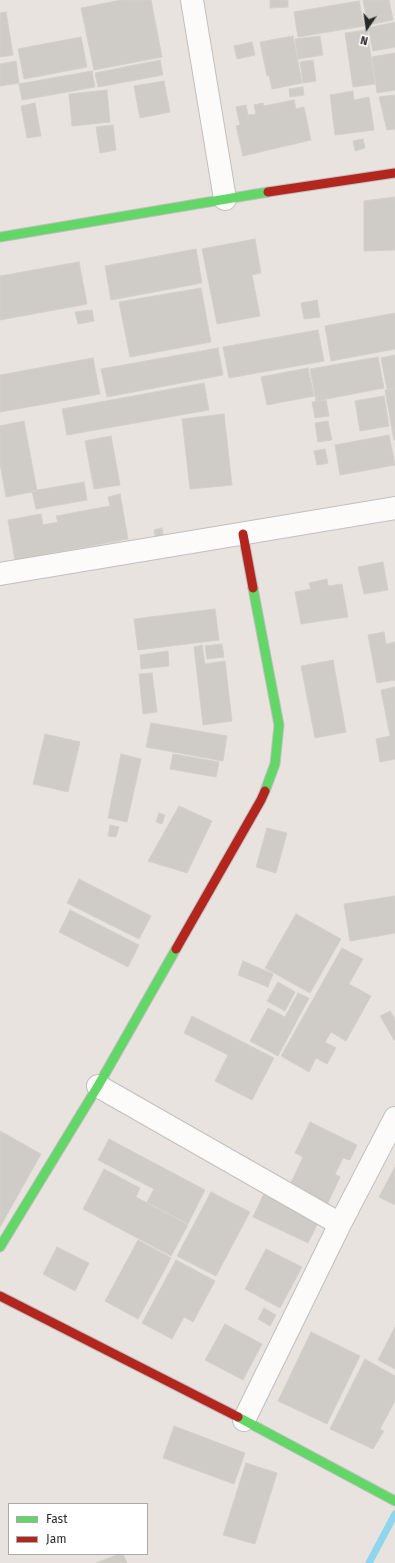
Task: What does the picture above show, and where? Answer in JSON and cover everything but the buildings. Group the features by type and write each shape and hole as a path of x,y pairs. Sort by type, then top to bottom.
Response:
{"street":[{"path":"192,0 224,199"},
{"path":"0,238 224,199 395,173"},
{"path":"0,574 395,508"},
{"path":"0,1247 98,1086 261,800 275,764 279,724 243,534"},
{"path":"98,1086 340,1224"},
{"path":"244,1420 340,1224 395,1118"},
{"path":"0,1296 244,1420 395,1501"}],"waterway":[{"path":"369,1563 395,1514"}],"traffic: fast":[{"path":"0,237 268,192"},
{"path":"253,588 279,725 275,764 265,791"},
{"path":"0,1247 98,1086 176,949"},
{"path":"238,1417 395,1501"}],"traffic: jam":[{"path":"268,192 395,173"},
{"path":"243,534 253,588"},
{"path":"176,949 265,791"},
{"path":"0,1296 238,1417"}]}
